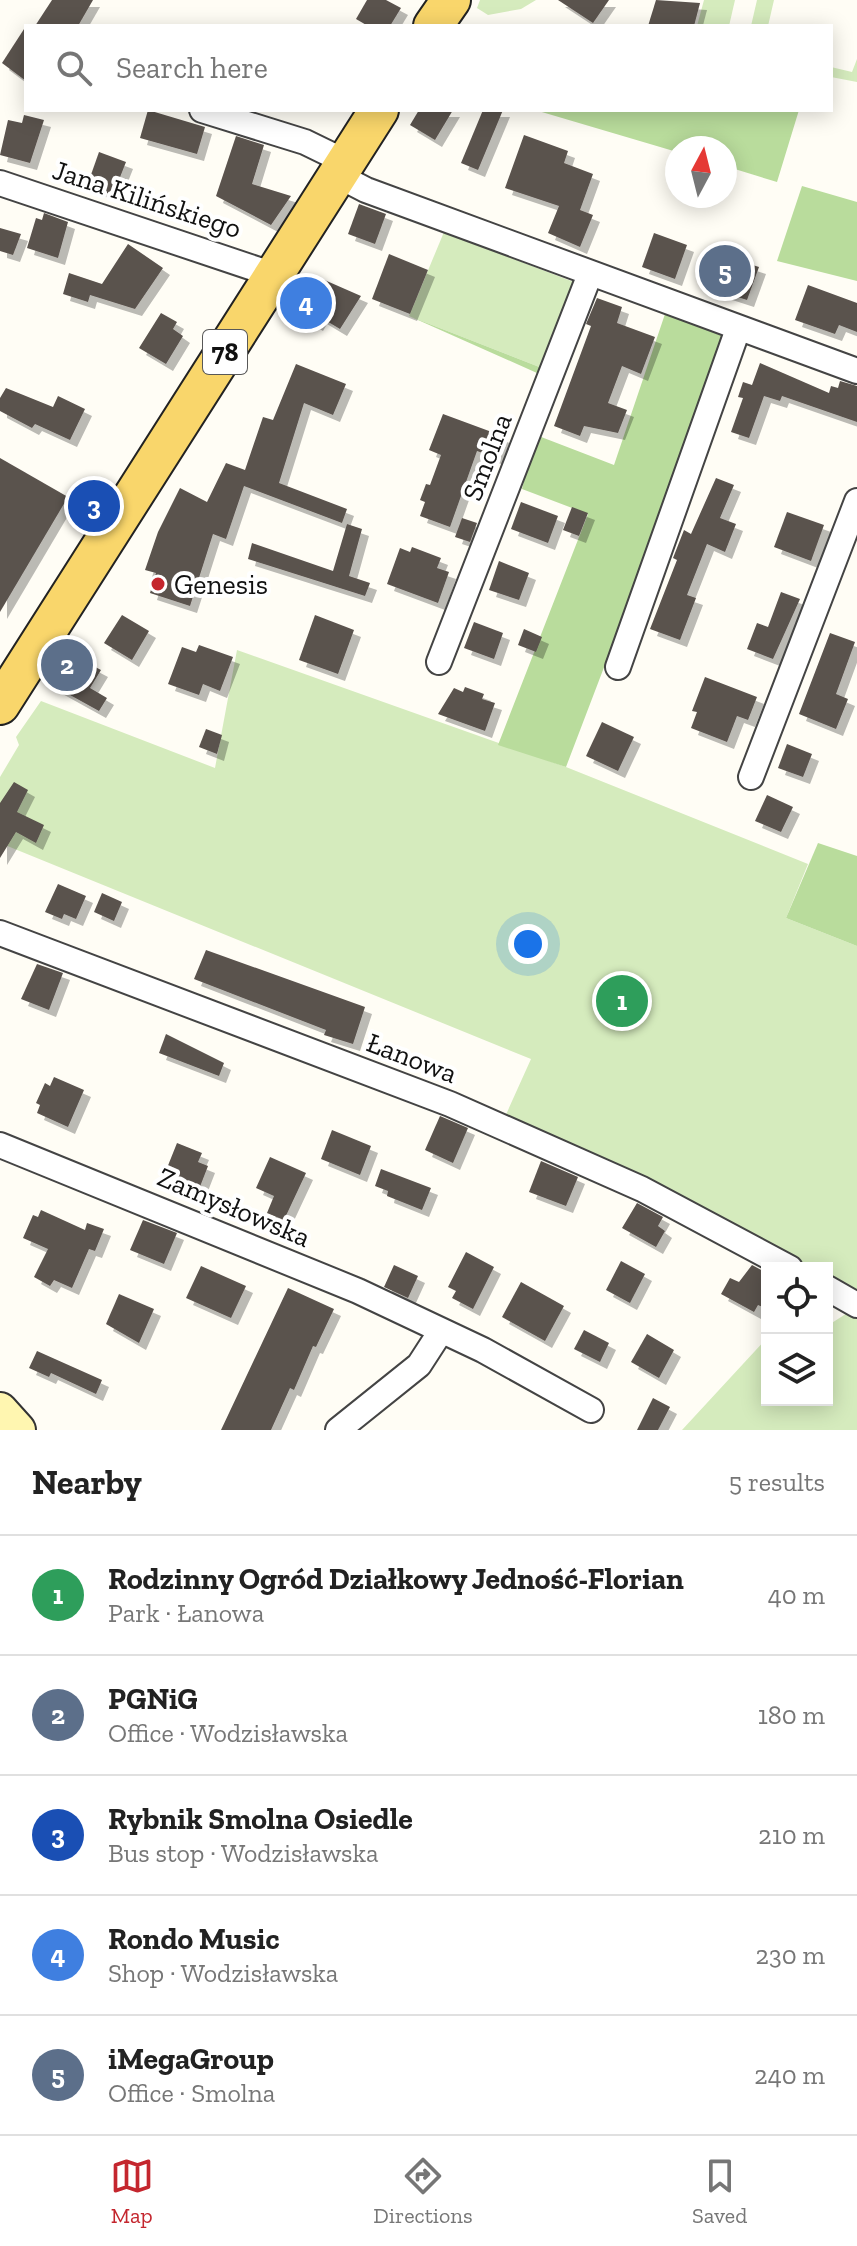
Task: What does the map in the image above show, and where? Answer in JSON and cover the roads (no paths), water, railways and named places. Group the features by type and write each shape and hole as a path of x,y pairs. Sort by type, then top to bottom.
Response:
{"main road":[{"path":"434,24 451,0"},
{"name":"78","path":"5,687 378,112"},
{"path":"0,1410 18,1430"}],"street":[{"path":"208,112 305,142 366,190 857,371"},
{"name":"Jana Kilińskiego","path":"0,183 274,275"},
{"name":"Smolna","path":"439,662 590,274"},
{"path":"618,667 738,329"},
{"path":"751,777 857,501"},
{"name":"Łanowa","path":"0,933 450,1104 642,1189 779,1262"},
{"name":"Zamysłowska","path":"0,1145 331,1280 483,1350 591,1410"},
{"path":"833,1291 857,1305"},
{"path":"338,1430 419,1365 441,1331"}],"place":[{"name":"iMegaGroup","path":"725,271"},
{"name":"Rondo Music","path":"306,303"},
{"name":"Rybnik Smolna Osiedle","path":"94,506"},
{"name":"Genesis","path":"158,584"},
{"name":"PGNiG","path":"67,665"},
{"name":"Rodzinny Ogród Działkowy Jedność-Florian","path":"622,1001"}]}
